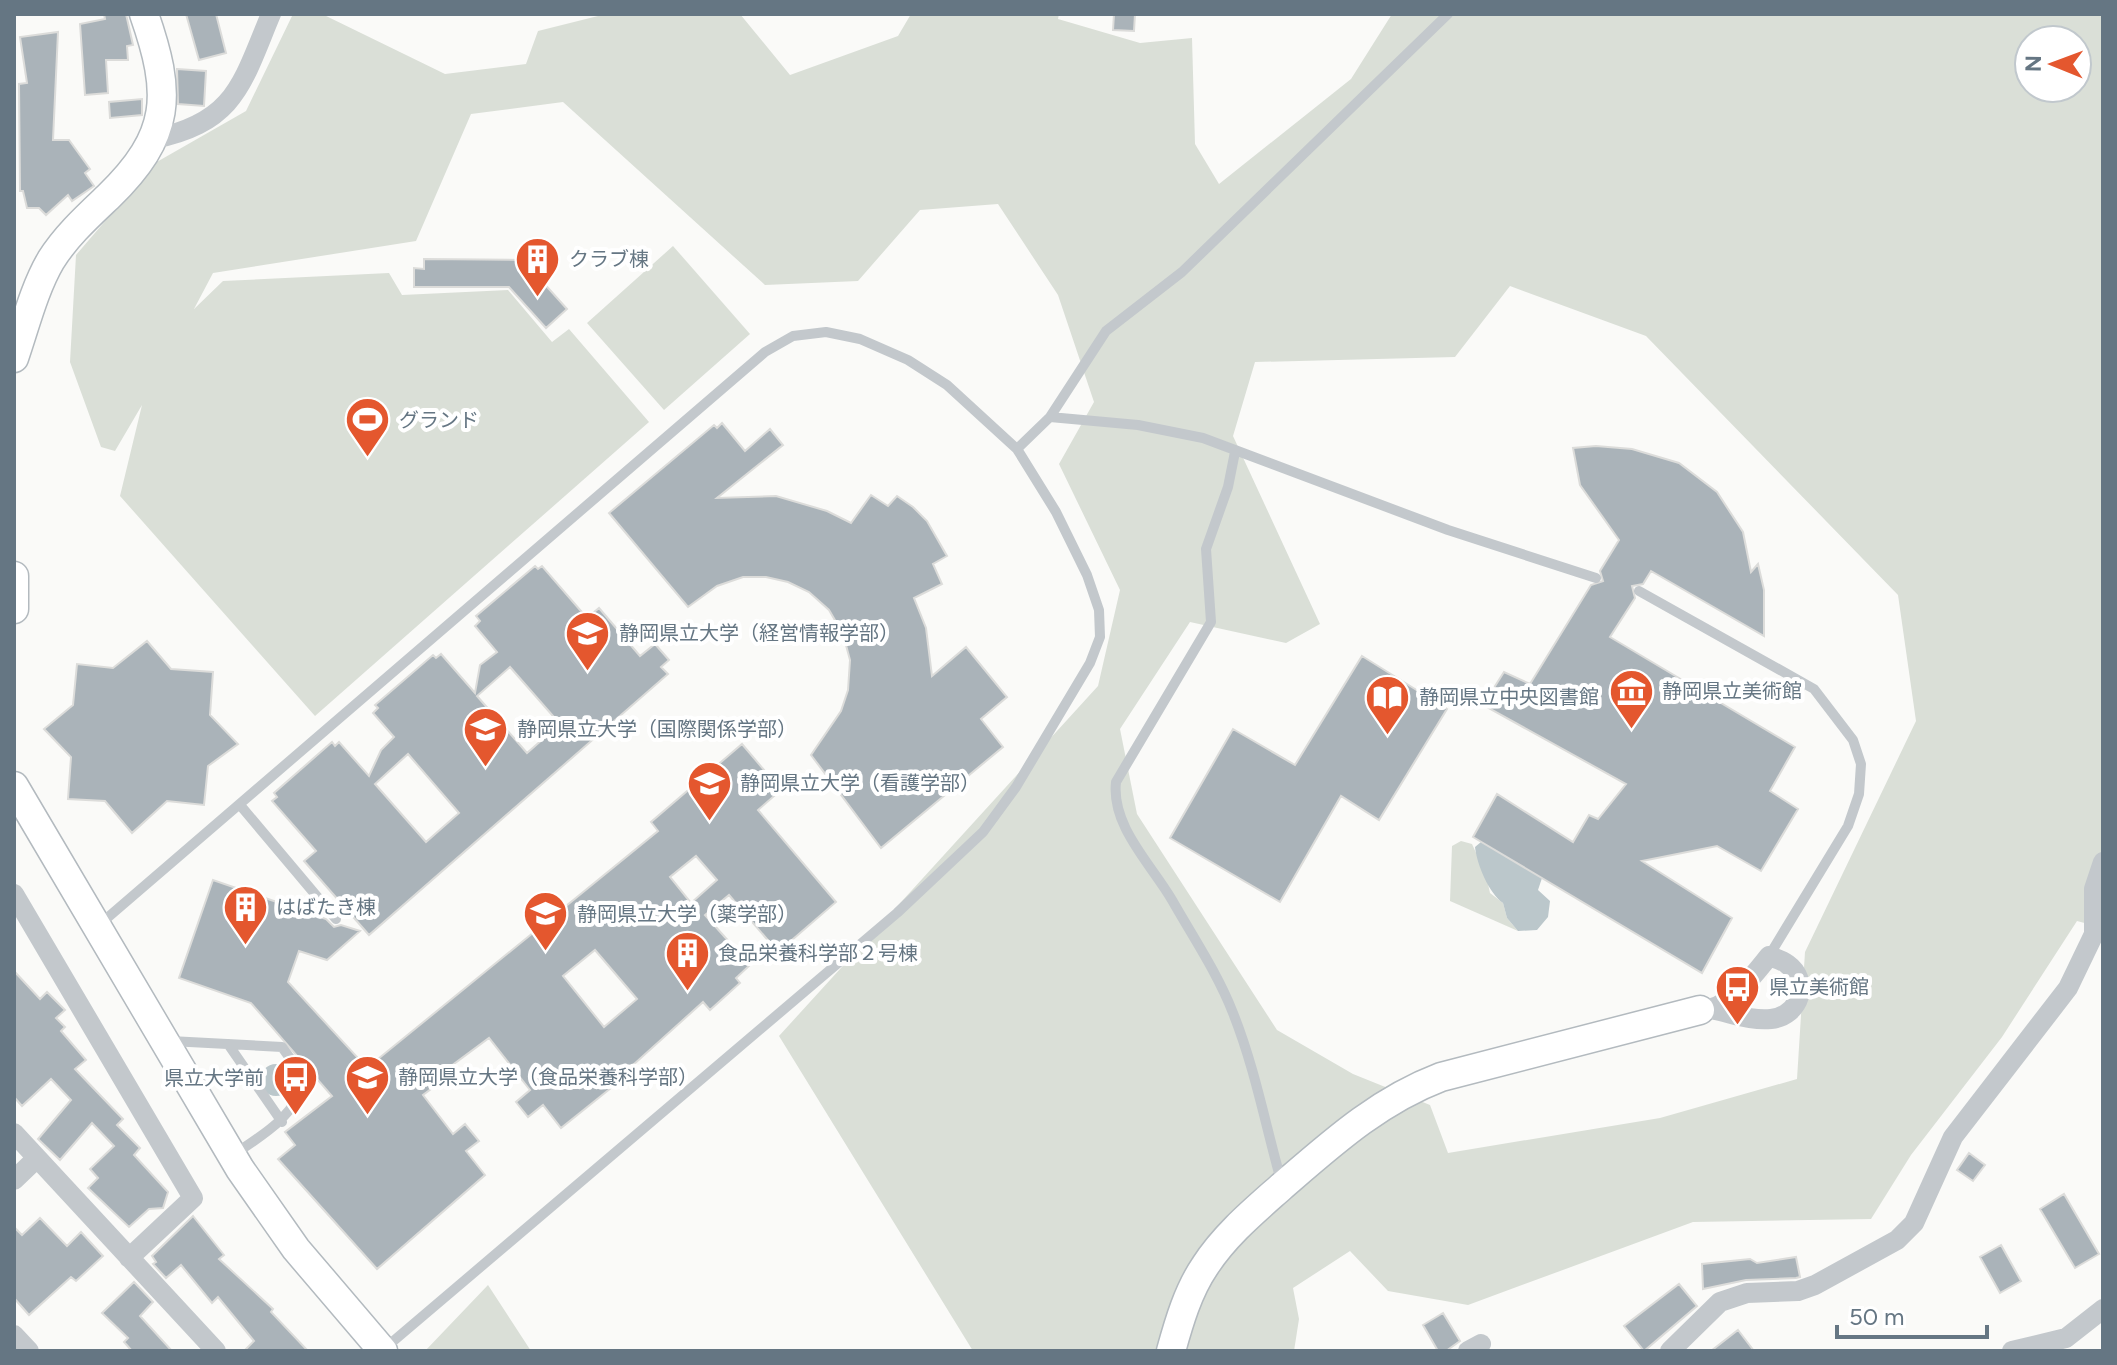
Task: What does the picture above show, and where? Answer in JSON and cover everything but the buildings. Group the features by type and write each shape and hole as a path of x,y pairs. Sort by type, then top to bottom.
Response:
{"street":[{"path":"14,358 51,261 135,169 154,139 162,96 161,74 144,14"},
{"path":"154,139 198,125 228,105 239,89 271,14"},
{"path":"14,576 14,609"},
{"path":"14,786 232,1155 296,1249 383,1351"},
{"path":"1670,1351 1720,1302 1747,1293 1798,1291 1815,1285 1887,1247 1914,1223 1953,1137 2068,988 2094,934 2094,889 2103,862"},
{"path":"14,894 193,1198 129,1258"},
{"path":"1171,1351 1181,1317 1203,1268 1221,1243 1341,1135 1404,1091 1441,1077 1708,1010 1746,984 1769,956 1787,964 1798,977 1801,996 1792,1012 1774,1019 1708,1010"},
{"path":"14,1133 216,1351"},
{"path":"14,1180 37,1158"},
{"path":"2012,1351 2066,1338 2103,1309"},
{"path":"14,1335 29,1351"}],"lane":[{"path":"1017,449 1050,417 1106,331 1182,272 1448,14"},
{"path":"96,927 765,352 793,336 826,332 860,339 908,360 947,385 1017,449 1056,512 1087,575 1099,610 1100,637 1090,663 1016,787 983,832 897,913 383,1351"},
{"path":"1050,417 1138,425 1203,438 1448,530 1596,578"},
{"path":"1235,452 1228,487 1206,549 1211,622 1116,782 1114,796 1133,840 1157,874 1233,1012 1283,1186"},
{"path":"1639,591 1814,689 1853,740 1861,764 1859,794 1848,826 1769,956"},
{"path":"240,805 336,919"},
{"path":"164,1040 282,1047 305,1079 301,1093 282,1122 232,1155"},
{"path":"228,1044 282,1122"}],"shaded area":[{"path":"293,14 322,14 445,74 526,64 538,31 606,14 740,14 790,75 898,36 911,14 1059,14 1058,19 1140,43 1192,38 1195,144 1219,184 1351,79 1392,14 2103,14 2103,928 2077,921 2002,1037 1911,1155 1871,1219 1693,1222 1468,1305 1388,1291 1350,1251 1293,1288 1299,1319 1294,1351 973,1351 779,1036 1098,686 1120,590 1059,464 1094,402 1058,295 998,204 920,210 858,281 765,285 563,102 471,114 416,241 213,273 194,309 223,281 389,273 402,295 508,290 552,342 569,329 649,422 315,716 120,496 142,405 115,451 101,447 70,362 76,255 155,163 246,111","holes":["1510,286 1646,336 1898,595 1916,721 1805,952 1797,1079 1660,1118 1448,1153 1430,1105 1353,1074 1277,1030 1137,814 1120,729 1190,622 1286,643 1320,624 1233,436 1255,362 1455,357"]},
{"path":"673,246 750,334 664,410 587,323"},
{"path":"1461,841 1472,844 1486,875 1490,893 1503,903 1507,918 1518,931 1450,901 1452,846"},
{"path":"1481,842 1542,878 1538,890 1550,901 1548,917 1537,930 1518,931 1507,918 1503,903 1484,878 1478,862 1475,847"},
{"path":"276,1064 287,1069 292,1080 287,1091 276,1096 265,1091 260,1080 265,1069"},
{"path":"488,1285 531,1351 425,1351"}],"place":[{"name":"クラブ棟","path":"538,298"},
{"name":"グランド","path":"368,459"},
{"name":"静岡県立大学（経営情報学部）","path":"588,672"},
{"name":"静岡県立美術館","path":"1631,730"},
{"name":"静岡県立中央図書館","path":"1388,736"},
{"name":"静岡県立大学（国際関係学部）","path":"486,768"},
{"name":"静岡県立大学（看護学部）","path":"709,822"},
{"name":"はばたき棟","path":"245,946"},
{"name":"静岡県立大学（薬学部）","path":"546,953"},
{"name":"食品栄養科学部２号棟","path":"687,992"},
{"name":"県立美術館","path":"1738,1026"},
{"name":"静岡県立大学（食品栄養科学部）","path":"367,1116"},
{"name":"県立大学前","path":"295,1117"}]}
